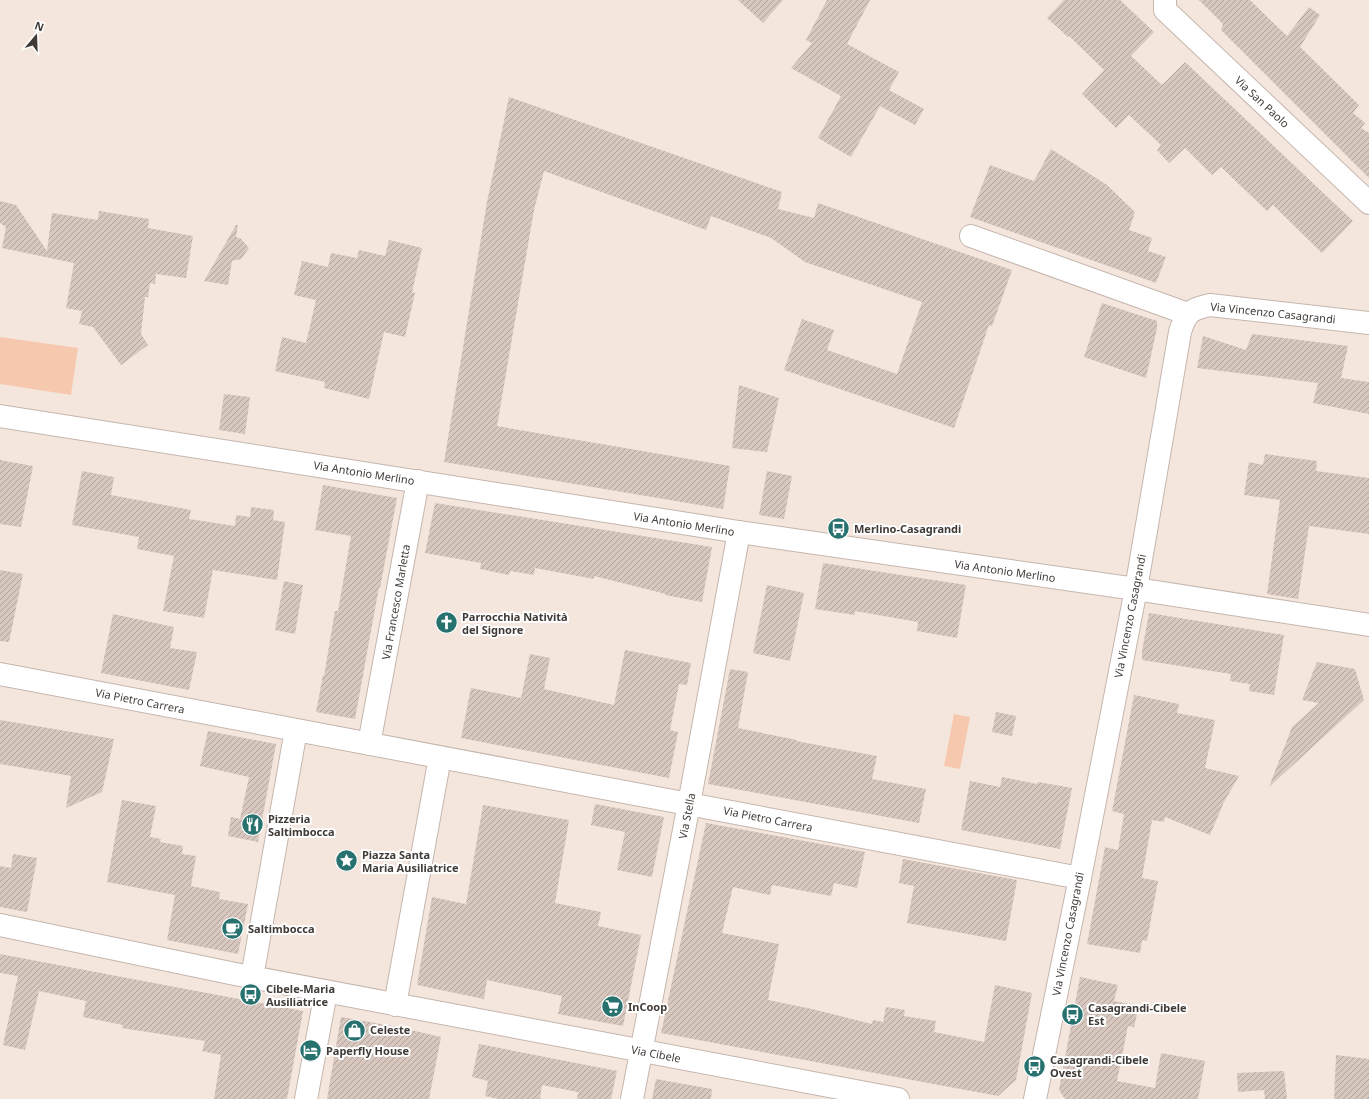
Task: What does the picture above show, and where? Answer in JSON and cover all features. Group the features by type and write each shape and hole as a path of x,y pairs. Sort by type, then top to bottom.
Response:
{"street":[{"name":"Via San Paolo","path":"1161,3 1369,203"},
{"path":"971,236 1188,314"},
{"name":"Via Vincenzo Casagrandi","path":"1035,1099 1080,878 1136,589 1180,332 1184,321 1188,314 1196,308 1210,305 1369,323"},
{"name":"Via Antonio Merlino","path":"0,416 739,532 1136,589 1369,625"},
{"name":"Via Francesco Marletta","path":"370,744 418,481"},
{"name":"Via Stella","path":"632,1099 689,804 739,532"},
{"name":"Via Pietro Carrera","path":"0,674 1080,878"},
{"path":"252,978 288,729"},
{"path":"404,1006 449,759"},
{"name":"Via Cibele","path":"0,925 252,978 898,1099"},
{"path":"306,1099 326,992"}],"shaded area":[{"path":"0,337 78,348 71,395 0,384"},
{"path":"954,714 970,717 960,769 944,766"}],"building":[{"path":"738,0 783,0 763,23"},
{"path":"827,0 870,0 847,44 899,72 889,90 924,109 915,125 880,106 851,157 818,138 841,96 791,68 812,43 806,40"},
{"path":"1064,0 1120,0 1154,32 1131,56 1162,85 1185,62 1353,221 1322,253 1273,205 1267,211 1221,167 1212,175 1185,148 1169,163 1157,150 1161,145 1129,115 1116,128 1082,94 1104,70 1069,36 1068,37 1047,18"},
{"path":"1199,0 1250,0 1287,36 1309,7 1320,15 1300,47 1359,105 1353,113 1365,123 1361,128 1369,133 1369,178 1221,30 1223,24"},
{"path":"509,97 782,192 778,209 814,218 818,203 1012,270 992,326 989,325 954,428 784,370 802,319 834,330 827,350 897,374 922,302 805,262 771,238 711,216 706,230 544,171 534,210 497,426 730,466 723,509 444,462 487,202"},
{"path":"1051,149 1107,185 1135,212 1129,230 1152,238 1148,251 1166,257 1156,283 970,217 990,165 1034,181"},
{"path":"0,201 16,205 47,251 52,213 98,220 99,211 149,219 148,228 193,236 186,278 156,274 155,284 150,283 148,297 145,297 141,334 148,345 121,365 93,327 79,324 82,311 66,308 74,263 2,248 6,227 0,223"},
{"path":"236,225 238,225 236,237 241,239 249,248 241,259 232,261 228,285 204,281"},
{"path":"389,240 422,248 412,292 415,293 405,337 384,332 369,399 324,388 325,382 275,371 282,337 306,343 316,300 294,295 302,261 328,267 331,253 357,258 359,250 385,256"},
{"path":"1102,303 1157,321 1157,328 1146,378 1084,357"},
{"path":"1252,334 1348,346 1341,378 1369,382 1369,414 1313,403 1318,383 1197,368 1203,336 1246,350"},
{"path":"739,385 779,398 767,452 732,448"},
{"path":"224,394 250,397 245,434 219,430"},
{"path":"1265,454 1317,461 1316,471 1369,478 1369,534 1309,526 1298,599 1267,594 1280,500 1244,495 1249,462 1263,465"},
{"path":"0,460 33,466 21,527 0,524"},
{"path":"82,471 114,477 111,495 191,510 189,519 235,526 236,515 250,517 251,507 274,510 273,520 285,522 277,580 213,570 204,618 163,611 174,556 137,549 139,537 72,525"},
{"path":"767,471 792,476 784,519 759,515"},
{"path":"323,485 397,498 355,719 316,712 323,675 324,676 335,611 338,611 351,536 315,530"},
{"path":"435,503 712,547 702,602 665,595 666,594 594,576 594,579 535,568 534,575 510,571 509,575 480,569 481,563 425,553"},
{"path":"823,563 966,585 957,638 917,631 918,622 855,611 855,615 815,609"},
{"path":"0,570 23,574 9,642 0,641"},
{"path":"284,581 303,585 295,634 275,630"},
{"path":"767,585 804,593 790,661 753,653"},
{"path":"1149,613 1284,635 1274,695 1249,691 1250,684 1230,681 1231,674 1142,660 1142,651"},
{"path":"113,614 174,627 170,648 197,652 189,690 101,673"},
{"path":"625,650 691,663 687,685 679,684 670,730 678,732 669,778 461,738 471,688 521,698 530,654 550,658 544,689 614,705"},
{"path":"1317,662 1355,669 1364,700 1269,787 1292,727 1319,703 1302,700"},
{"path":"730,669 748,672 738,728 797,740 796,741 877,756 872,779 926,789 919,823 708,784"},
{"path":"1134,695 1179,704 1177,713 1215,720 1205,768 1239,776 1224,802 1210,835 1165,817 1164,822 1152,820 1142,878 1158,881 1147,941 1142,940 1140,953 1087,944 1105,847 1118,850 1124,814 1112,811"},
{"path":"996,712 1016,716 1012,736 992,732"},
{"path":"0,720 114,739 102,792 66,808 71,776 0,764"},
{"path":"208,731 276,744 258,842 228,836 231,817 240,819 249,777 200,766"},
{"path":"1002,777 1037,784 1038,782 1072,788 1060,849 961,830 970,781 1000,787"},
{"path":"122,800 156,806 150,837 161,839 160,842 183,846 182,854 196,856 191,886 220,892 219,899 248,904 238,954 167,940 175,895 107,882"},
{"path":"595,804 664,817 652,877 617,870 625,832 591,825"},
{"path":"483,805 569,820 555,903 601,912 598,926 641,935 623,1026 558,1014 562,996 487,980 484,999 417,985 432,897 466,904"},
{"path":"706,823 865,852 857,888 834,883 831,896 772,885 770,895 733,887 722,933 779,944 768,1000 872,1024 873,1020 883,1022 886,1007 905,1010 904,1016 936,1021 934,1032 984,1042 995,985 1032,993 1016,1080 998,1096 661,1033"},
{"path":"13,854 37,858 27,912 0,907 0,866 11,868"},
{"path":"903,859 1017,880 1006,941 907,923 914,886 899,883"},
{"path":"0,954 303,1011 287,1099 214,1099 221,1055 202,1051 205,1041 122,1028 123,1025 83,1017 86,1001 39,991 25,1050 3,1045 18,976 0,973"},
{"path":"1080,977 1118,985 1114,1001 1139,1006 1134,1027 1128,1026 1117,1081 1155,1088 1161,1053 1205,1061 1198,1099 1065,1099 1059,1090"},
{"path":"341,1017 398,1027 441,1037 429,1099 327,1099"},
{"path":"479,1044 617,1071 611,1099 577,1099 578,1092 542,1085 540,1099 499,1099 485,1096 488,1081 472,1077"},
{"path":"1336,1055 1369,1059 1369,1099 1334,1099"},
{"path":"1284,1071 1287,1099 1265,1099 1264,1090 1238,1092 1237,1073"},
{"path":"656,1079 712,1089 711,1099 652,1099"}],"place":[{"name":"Merlino-Casagrandi","path":"839,529"},
{"name":"Parrocchia Natività del Signore","path":"447,623"},
{"name":"Pizzeria Saltimbocca","path":"252,825"},
{"name":"Piazza Santa Maria Ausiliatrice","path":"347,861"},
{"name":"Saltimbocca","path":"233,929"},
{"name":"Cibele-Maria Ausiliatrice","path":"250,995"},
{"name":"InCoop","path":"612,1007"},
{"name":"Casagrandi-Cibele Est","path":"1072,1014"},
{"name":"Celeste","path":"355,1030"},
{"name":"Paperfly House","path":"311,1051"},
{"name":"Casagrandi-Cibele Ovest","path":"1035,1066"}]}
